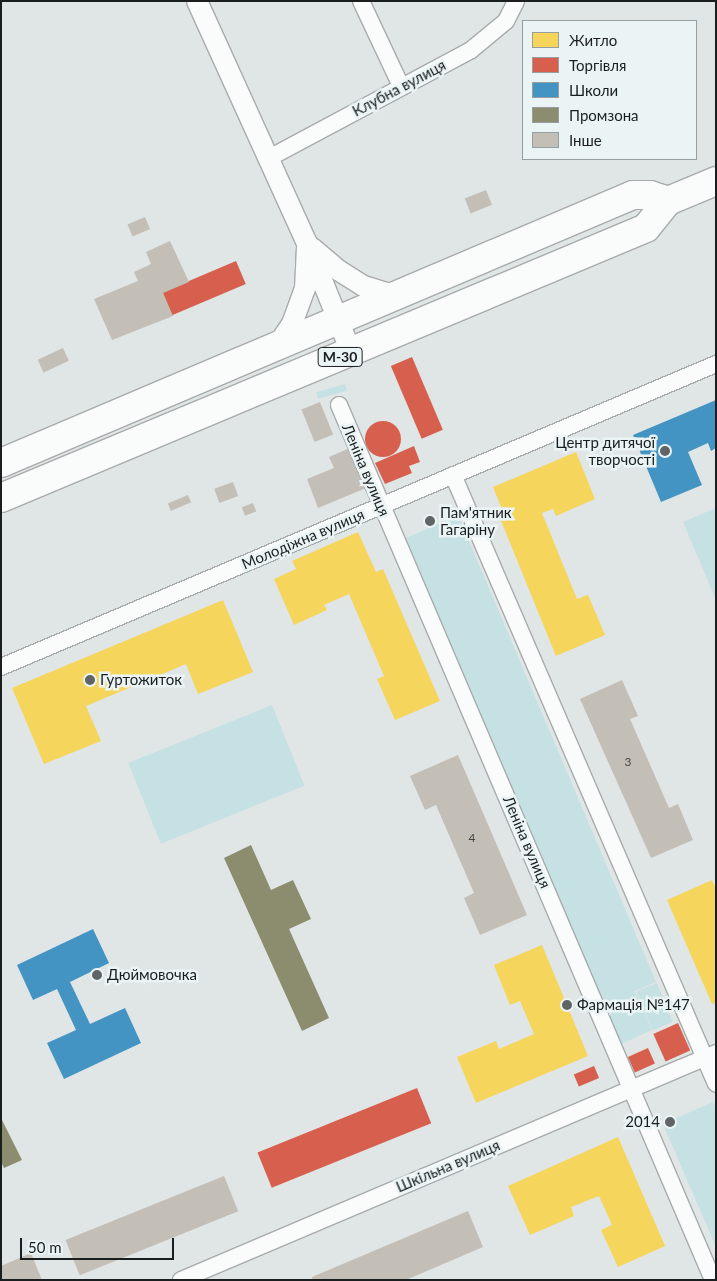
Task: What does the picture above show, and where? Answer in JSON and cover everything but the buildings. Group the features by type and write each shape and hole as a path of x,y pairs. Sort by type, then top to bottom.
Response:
{"highway":[{"name":"М-30","path":"1,498 646,228 668,201 716,181"},
{"name":"М-30","path":"1,463 634,196 650,195 668,201"}],"street":[{"path":"197,1 307,243 351,352"},
{"path":"361,1 400,86"},
{"name":"Клубна вулиця","path":"269,158 400,86 471,50 506,21 516,1"},
{"path":"307,243 350,278 392,298 381,316 386,326 401,331"},
{"path":"307,243 304,289 285,343 312,343 318,355 307,370"},
{"name":"Молодіжна вулиця","path":"1,667 716,364"},
{"name":"Леніна вулиця","path":"339,405 713,1280"},
{"path":"453,475 710,1055 716,1084"},
{"name":"Шкільна вулиця","path":"181,1280 710,1055"}],"shaded area":[{"path":"345,384 347,391 318,399 316,392"},
{"path":"716,508 716,600 683,522"},
{"path":"458,515 656,982 635,991 652,1030 621,1044 406,538"},
{"path":"272,705 305,786 161,844 128,763"},
{"path":"657,983 673,1022 652,1030 637,991"},
{"path":"713,1102 716,1109 716,1247 663,1124"}],"place":[{"name":"Центр дитячої творчості","path":"665,451"},
{"name":"Пам'ятник Гагаріну","path":"430,521"},
{"name":"Гуртожиток","path":"90,680"},
{"name":"Дюймовочка","path":"97,975"},
{"name":"Фармація №147","path":"567,1005"},
{"name":"2014","path":"670,1122"}]}
